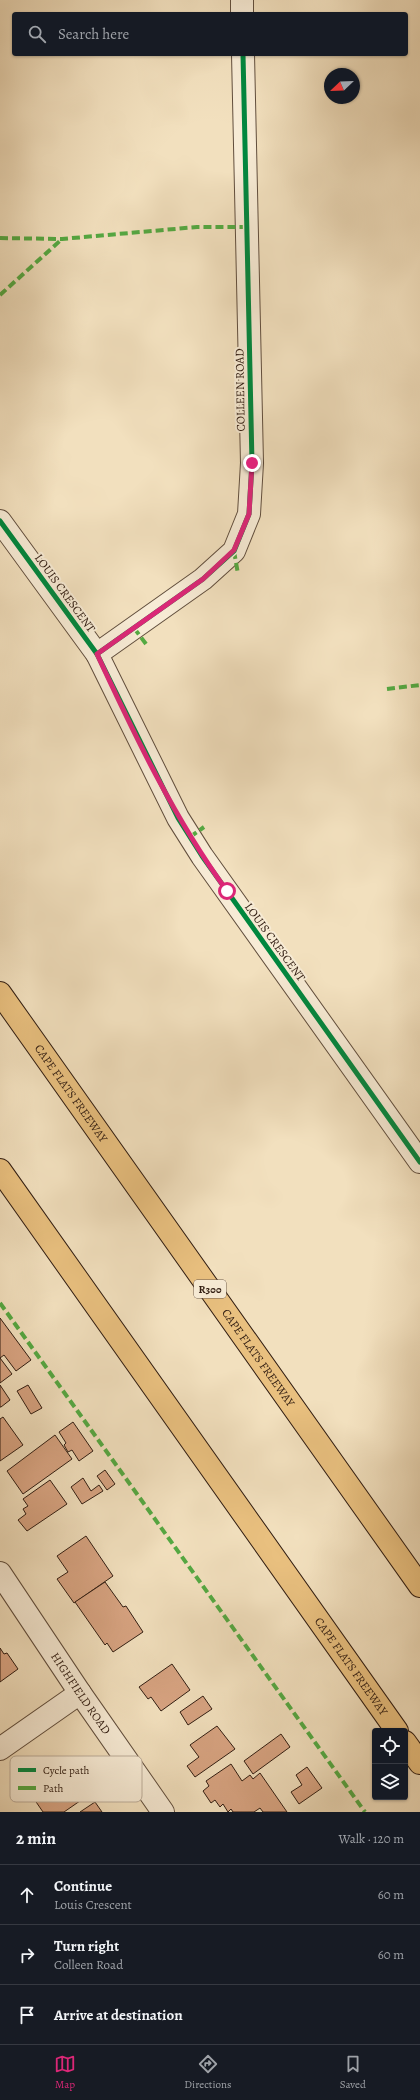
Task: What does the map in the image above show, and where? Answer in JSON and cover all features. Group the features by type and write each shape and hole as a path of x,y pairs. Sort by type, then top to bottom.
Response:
{"highway":[{"name":"CAPE FLATS FREEWAY","path":"0,993 420,1586"},
{"name":"CAPE FLATS FREEWAY","path":"0,1170 395,1728"},
{"path":"408,1746 420,1763"}],"street":[{"path":"242,0 242,12"},
{"name":"COLLEEN ROAD","path":"97,654 203,579 234,550 249,514 252,455 243,56"},
{"name":"LOUIS CRESCENT","path":"0,521 97,654 178,818 202,856 420,1162"},
{"name":"HIGHFIELD ROAD","path":"0,1573 124,1756"},
{"path":"0,1749 80,1693"},
{"name":"HIGHFIELD ROAD","path":"142,1782 163,1812"}],"building":[{"path":"0,1318 31,1360 16,1371 4,1355 0,1358"},
{"path":"0,1358 12,1374 0,1383"},
{"path":"0,1385 10,1400 1,1407 0,1407"},
{"path":"28,1385 42,1408 31,1414 17,1391"},
{"path":"3,1417 23,1445 0,1461 0,1419"},
{"path":"73,1422 93,1451 79,1461 72,1450 68,1452 64,1445 66,1443 59,1432"},
{"path":"55,1435 72,1459 23,1494 7,1471"},
{"path":"105,1470 115,1484 107,1490 97,1476"},
{"path":"83,1478 91,1491 99,1485 103,1491 82,1504 71,1487"},
{"path":"50,1480 67,1504 27,1531 18,1520 26,1514 23,1509 28,1506 23,1499"},
{"path":"86,1536 113,1576 74,1603 57,1579 68,1572 57,1556"},
{"path":"105,1582 123,1607 126,1606 143,1632 113,1652 107,1643 105,1645 75,1602"},
{"path":"0,1648 4,1654 7,1653 18,1669 0,1682"},
{"path":"172,1664 190,1690 161,1711 151,1697 148,1699 139,1687"},
{"path":"203,1696 212,1709 188,1725 180,1712"},
{"path":"217,1726 235,1749 195,1777 187,1766 199,1757 190,1745"},
{"path":"281,1734 290,1747 253,1774 244,1761"},
{"path":"231,1764 242,1781 250,1775 253,1779 260,1773 287,1812 263,1812 260,1808 254,1812 233,1812 231,1809 228,1812 223,1804 220,1807 215,1800 211,1803 203,1791 209,1786 206,1781"},
{"path":"307,1767 322,1788 299,1804 291,1792 302,1785 296,1775"},
{"path":"36,1802 78,1802 64,1812 43,1812"},
{"path":"95,1802 102,1812 80,1812"}],"marked path":[{"path":"0,238 62,239 197,227 246,227"},
{"path":"0,295 62,239"},
{"path":"234,551 238,574"},
{"path":"134,628 146,644"},
{"path":"387,689 420,685"},
{"path":"190,837 204,827"},
{"path":"0,1303 365,1812"}],"cycle path":[{"path":"97,654 203,579 234,551 249,514 252,463 243,56"},
{"path":"0,521 97,654 178,818 202,856 420,1162"}],"route":[{"path":"227,891 202,856 178,818 97,654 203,579 234,550 249,514 252,463"}]}
